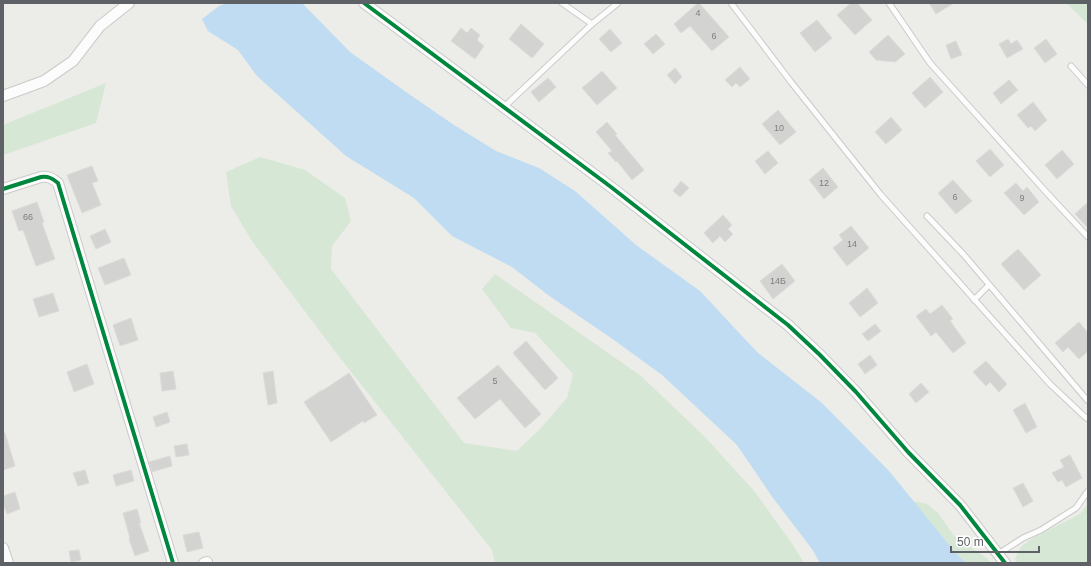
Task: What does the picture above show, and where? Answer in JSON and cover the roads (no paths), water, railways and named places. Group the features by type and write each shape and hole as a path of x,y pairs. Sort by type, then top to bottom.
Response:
{"street":[{"path":"3,96 44,81 74,61 100,26 129,3"},
{"path":"364,3 617,192 799,335 851,387 908,452 960,505 1005,563"},
{"path":"3,189 48,176 58,183 173,563"},
{"path":"3,548 8,563"}],"lane":[{"path":"562,3 592,24"},
{"path":"504,107 592,24 618,3"},
{"path":"731,3 791,82 881,195 1050,384 1088,418"},
{"path":"889,3 930,63 1088,237"},
{"path":"1071,66 1088,85"},
{"path":"927,216 964,255 988,286 1088,401"},
{"path":"974,300 988,286"},
{"path":"998,554 1076,508 1088,491"}],"water":[{"path":"228,3 302,3 350,52 406,92 454,125 496,151 539,168 575,191 636,245 700,291 757,352 822,403 889,471 955,552 966,563 820,563 812,549 773,498 737,445 662,375 548,295 512,267 452,236 414,198 346,156 257,76 238,50 208,31 202,19 219,6"}]}
